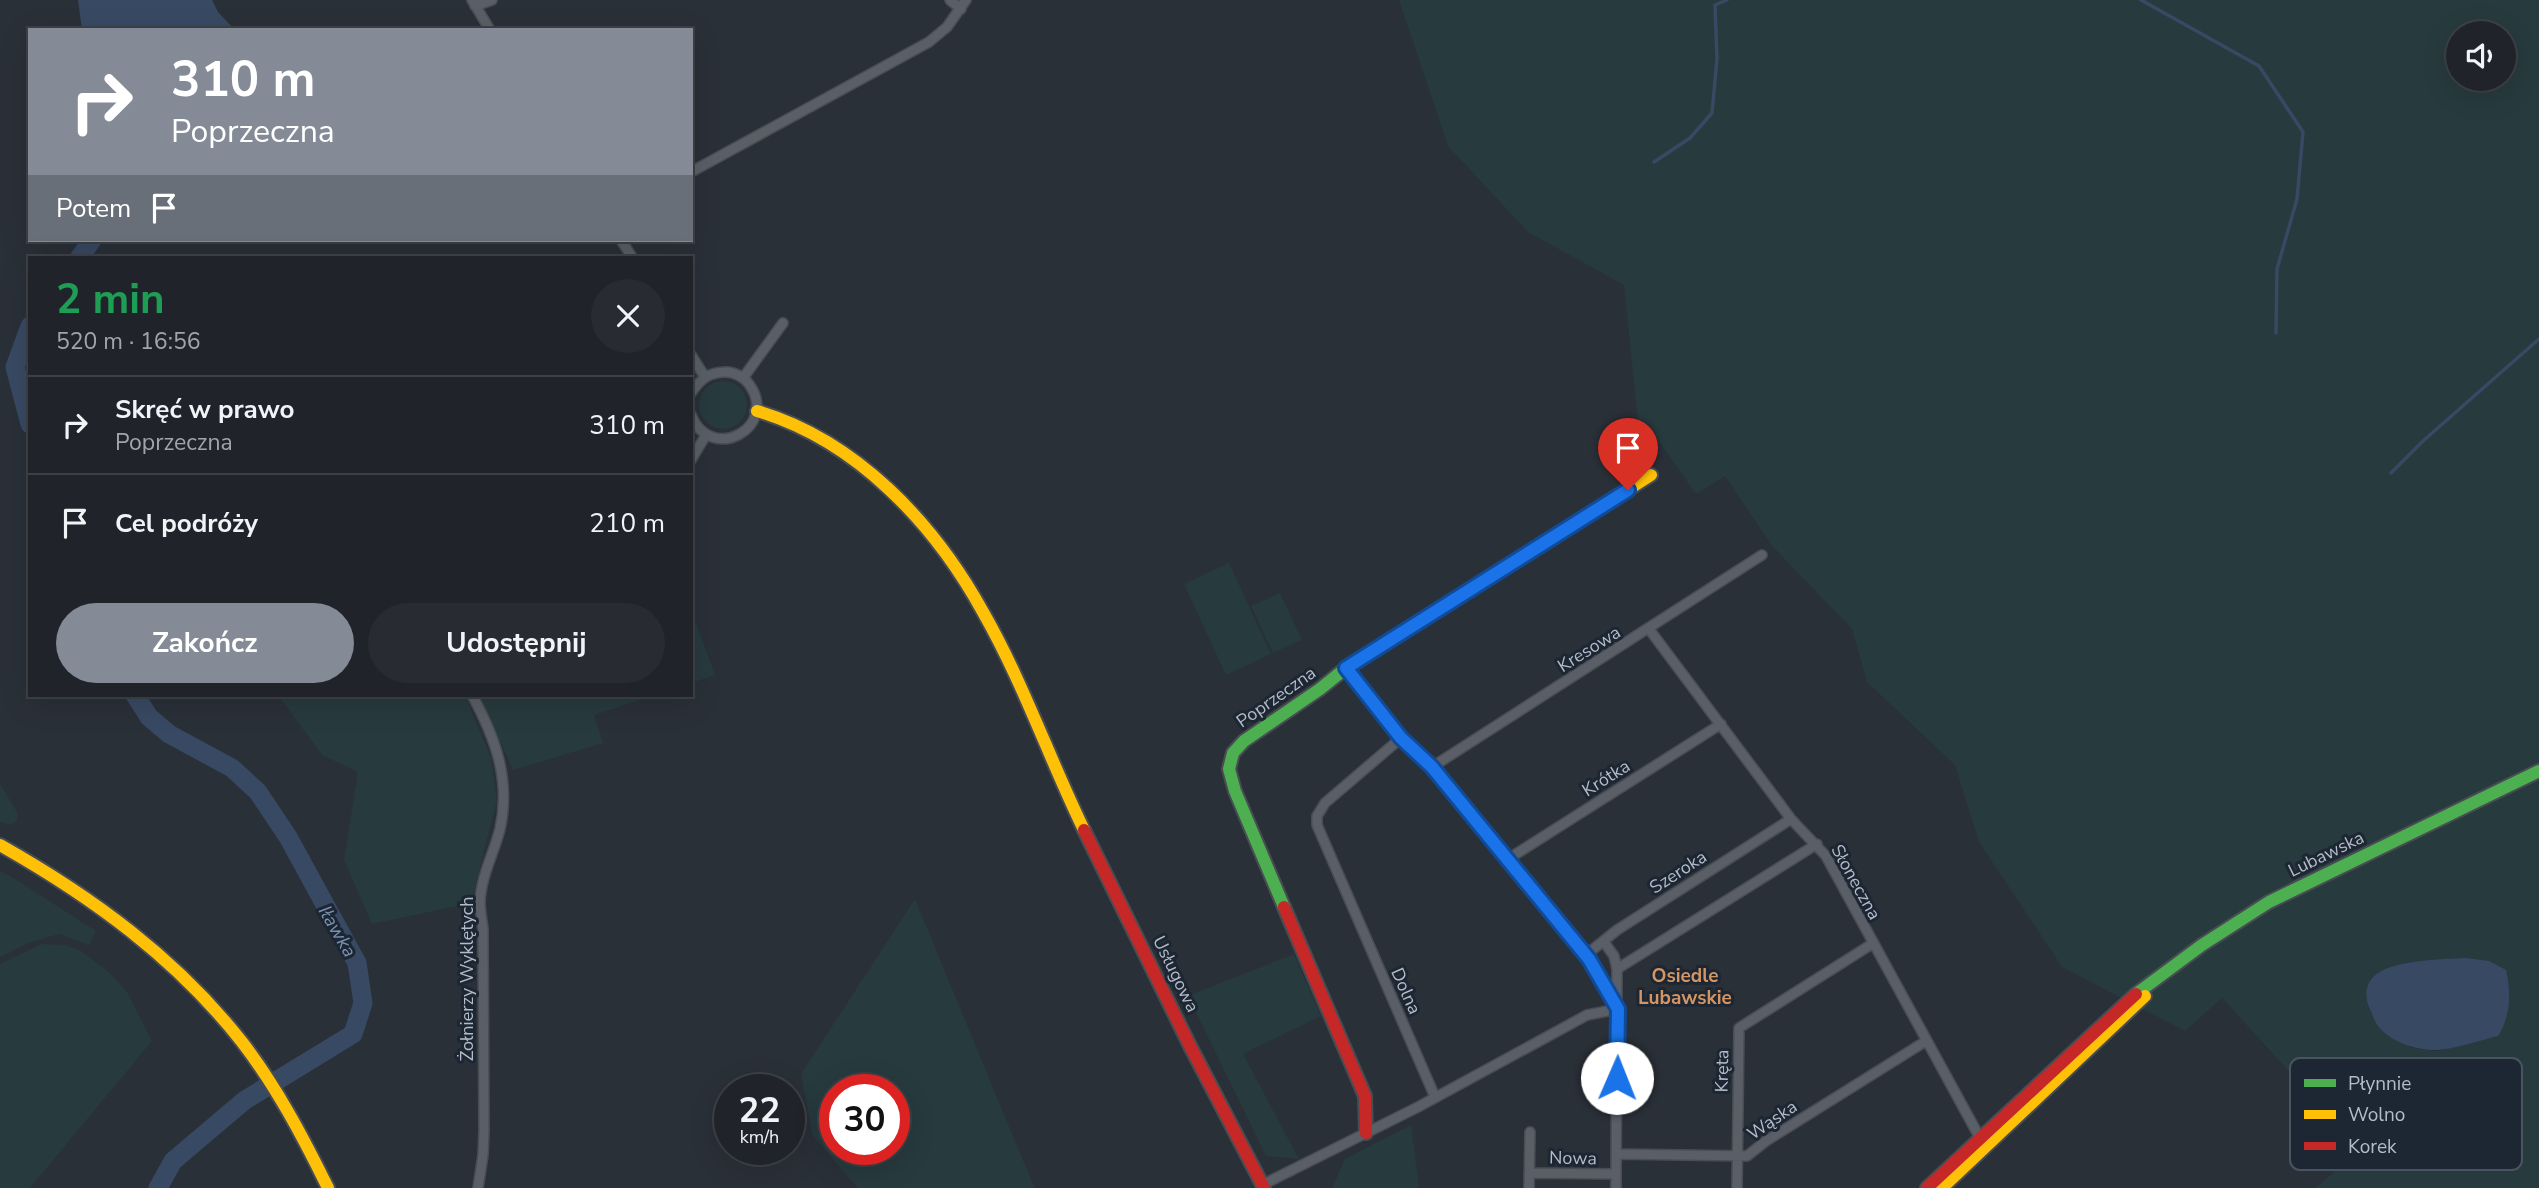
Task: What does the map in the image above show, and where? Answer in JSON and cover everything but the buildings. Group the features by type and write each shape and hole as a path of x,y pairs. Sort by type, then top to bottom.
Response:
{"street":[{"path":"489,28 474,3 492,0"},
{"path":"693,171 929,42 947,27 964,4 950,0"},
{"path":"743,378 783,323"},
{"path":"693,358 705,377"},
{"path":"693,390 700,380 715,372 731,372 743,378 755,393 757,411 751,424 739,435 724,440 706,435 693,420"},
{"name":"Usługowa","path":"757,411 783,418 808,430 885,486 933,538 958,571 992,628 1059,778 1263,1187 1435,1097"},
{"path":"693,457 706,435"},
{"name":"Poprzeczna","path":"1366,1133 1365,1096 1228,770 1234,751 1346,668 1651,475"},
{"name":"Kresowa","path":"1432,767 1762,555"},
{"name":"Słoneczna","path":"1649,629 1791,818 1826,856 1980,1138"},
{"path":"1346,668 1401,738 1432,767 1586,956 1618,1009"},
{"name":"Żołnierzy Wyklętych","path":"473,697 503,771 505,787 500,829 480,902 483,929 484,1131 478,1188"},
{"name":"Krótka","path":"1508,859 1721,724"},
{"name":"Dolna","path":"1401,738 1325,803 1317,816 1317,825 1435,1097"},
{"name":"Lubawska","path":"1927,1188 2135,994 2202,945 2269,902 2539,771"},
{"name":"Szeroka","path":"1586,956 1617,930 1791,818"},
{"path":"1617,970 1817,844"},
{"path":"0,845 42,867 116,917 189,982 240,1040 268,1079 299,1130 328,1188"},
{"path":"1604,942 1614,956 1617,970 1616,1188"},
{"name":"Kręta","path":"1737,1188 1738,1028 1872,944"},
{"name":"Lubawska","path":"1942,1188 2141,1000 2163,975"},
{"path":"1435,1097 1587,1015 1618,1009"},
{"name":"Wąska","path":"1616,1154 1747,1156 1766,1140 1926,1041"},
{"name":"Nowa","path":"1529,1188 1530,1132"},
{"path":"1977,1155 1981,1147 1980,1138"},
{"name":"Nowa","path":"1530,1173 1616,1174"}],"green space":[{"path":"1399,0 2539,0 2539,1188 2315,1188 2337,1170 2522,1170 2522,1058 2290,1058 2290,1072 2222,998 2185,1031 2062,967 1979,842 1955,765 1867,682 1852,629 1773,547 1725,476 1696,494 1660,443 1639,432 1624,285 1528,232 1448,146","holes":["2380,971 2468,1043 2438,1051 2411,1048 2366,989 2371,978"]},
{"path":"723,381 740,388 747,405 740,422 723,429 706,422 699,405 706,388"},
{"path":"1229,563 1271,654 1226,675 1184,584"},
{"path":"1280,593 1302,640 1273,653 1251,606"},
{"path":"693,614 715,675 693,682"},
{"path":"279,697 466,697 491,758 497,800 471,903 372,924 344,860 358,772 322,755"},
{"path":"480,697 649,697 594,715 603,743 513,770"},
{"path":"0,784 17,812 17,821 11,825 0,822"},
{"path":"0,871 96,931 89,945 59,934 28,943 0,957"},
{"path":"915,899 1035,1188 858,1188 838,1165 910,1165 910,1074 819,1074 819,1143 813,1136 805,1095 805,1074 801,1074"},
{"path":"42,944 65,945 81,951 110,973 127,992 152,1041 30,1188 0,1188 0,964"},
{"path":"1294,954 1321,1016 1243,1054 1299,1159 1266,1156 1188,996"},
{"path":"1411,1125 1419,1188 1332,1188 1345,1159"}],"water":[{"path":"78,0 212,0 218,12 233,28 82,28"},
{"path":"2466,958 2489,961 2506,970 2509,1004 2498,1036 2450,1048 2428,1050 2397,1041 2378,1026 2366,995 2368,984 2373,977 2381,971 2403,964"}],"waterway":[{"path":"1654,162 1690,138 1712,113 1717,59 1715,5 1727,0"},
{"path":"2141,0 2259,66 2303,132 2297,199 2277,269 2276,333"},
{"name":"Iławka","path":"81,256 91,242"},
{"name":"Iławka","path":"28,331 15,367 28,416"},
{"path":"2391,473 2423,441 2539,339"},
{"name":"Iławka","path":"136,697 149,717 169,734 232,768 258,792 288,837 357,963 363,1003 353,1034 245,1100 173,1161 158,1188"}],"traffic: fast":[{"path":"1284,907 1235,791 1229,769 1233,753 1244,741 1346,668 1451,602"},
{"path":"2136,994 2202,945 2269,902 2539,771"}],"traffic: slow":[{"path":"757,411 793,424 827,442 859,464 889,489 941,547 963,579 997,639 1084,830"},
{"path":"1451,602 1651,475"},
{"path":"0,845 100,908 161,956 189,983 242,1042 266,1076 299,1131 328,1188"},
{"path":"1942,1188 2145,996"}],"traffic: jam":[{"path":"1084,830 1190,1046 1264,1188"},
{"path":"1284,907 1365,1096 1366,1133"},
{"path":"1927,1188 2136,994"}],"district":[{"name":"Osiedle Lubawskie","path":"1685,986"}],"route":[{"path":"1617,1078 1618,1009 1589,959 1432,767 1401,738 1346,668 1628,490"}]}
